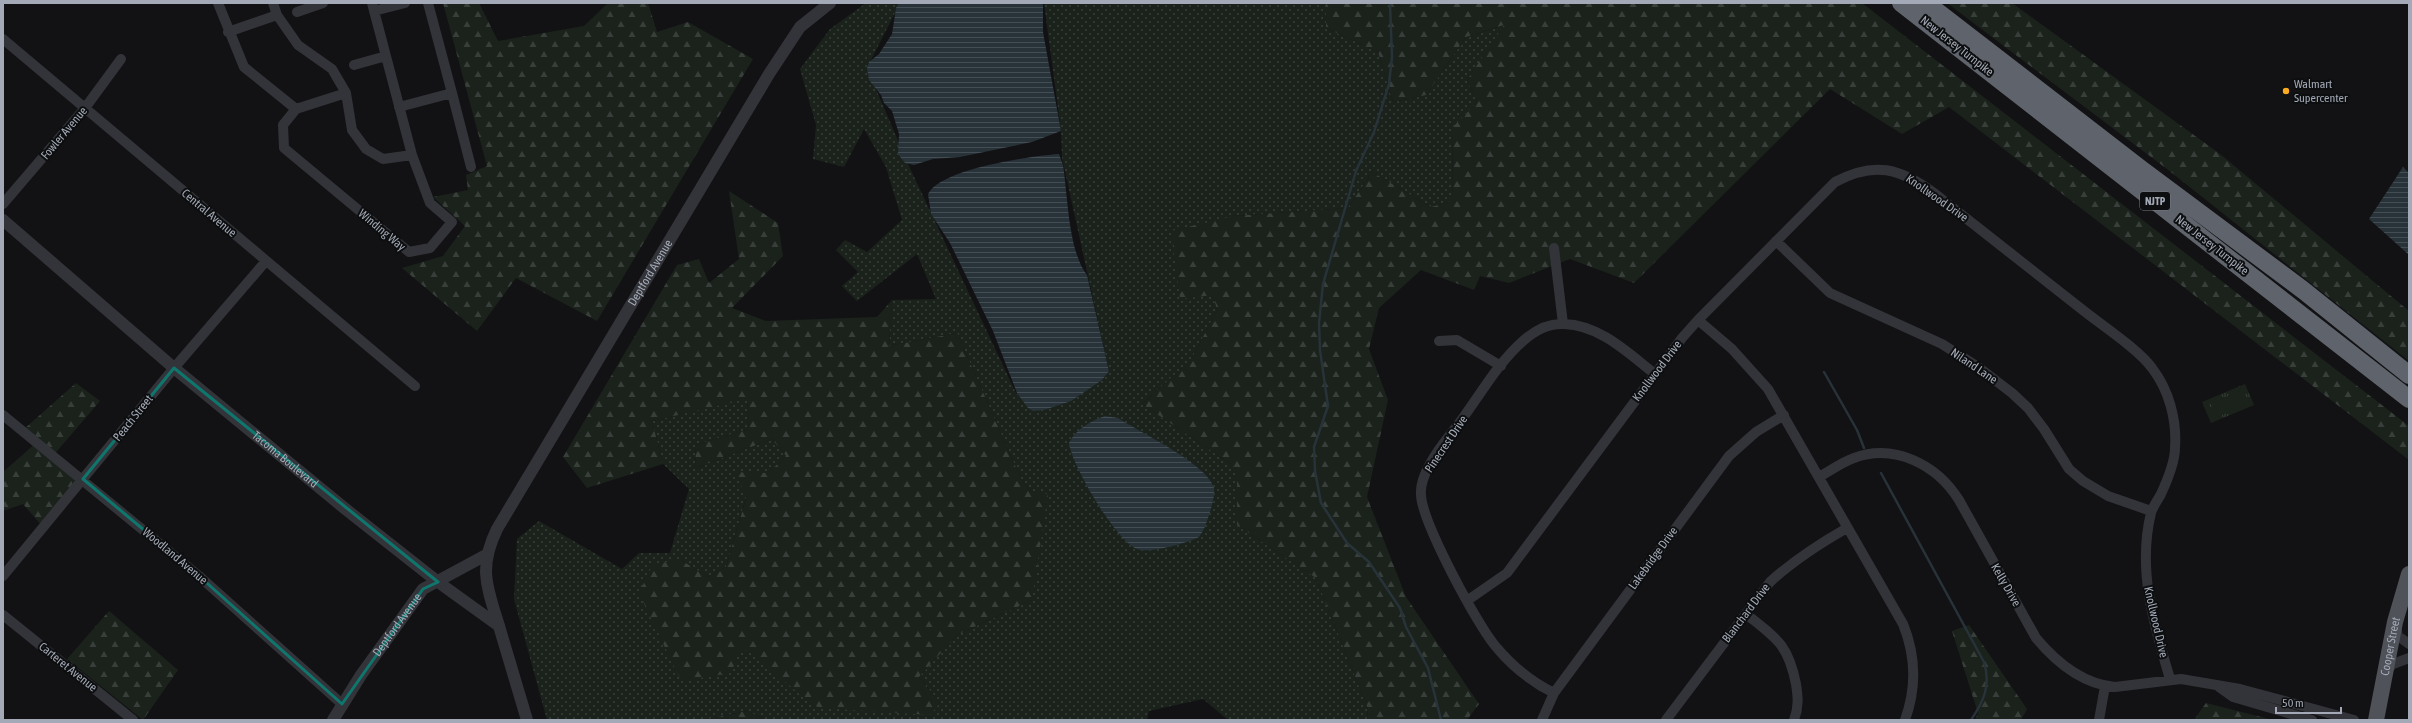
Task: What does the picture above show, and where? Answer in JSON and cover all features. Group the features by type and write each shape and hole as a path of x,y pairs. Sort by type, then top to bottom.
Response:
{"highway":[{"name":"New Jersey Turnpike","path":"1901,3 2409,399"},
{"name":"New Jersey Turnpike","path":"1926,3 2142,169 2303,290 2409,375"}],"main road":[{"name":"Cooper Street","path":"2376,720 2384,672 2395,622 2409,574"}],"street":[{"path":"218,3 228,32 244,67 296,109 346,94"},
{"path":"273,3 277,15 298,45 332,69 346,94 352,130 366,149 383,159 412,155"},
{"path":"297,12 323,3"},
{"path":"373,7 405,3"},
{"path":"428,3 471,167"},
{"name":"Deptford Avenue","path":"499,626 488,587 485,570 486,554 497,529 769,74 800,27 830,3"},
{"name":"Winding Way","path":"296,109 283,125 284,148 409,252 430,248 452,222 430,204 412,155 373,7"},
{"path":"228,32 277,15"},
{"name":"Central Avenue","path":"3,39 415,386"},
{"path":"354,64 386,56"},
{"name":"Fowler Avenue","path":"3,204 85,108 121,59"},
{"path":"399,107 452,93"},
{"name":"Knollwood Drive","path":"1468,600 1507,574 1655,374 1698,320 1835,182 1850,174 1886,170 1902,173 1934,193 2152,367 2171,404 2176,449 2161,493 2151,511 2146,555 2148,598 2170,680"},
{"name":"Tacoma Boulevard","path":"3,220 174,368 343,507 438,582 499,626"},
{"name":"Niland Lane","path":"1776,241 1830,293 1942,344 1978,367 2012,393 2028,408 2044,429 2069,469 2083,481 2108,496 2151,511"},
{"path":"1554,248 1563,324"},
{"name":"Peach Street","path":"3,576 174,368 266,261"},
{"path":"1698,320 1732,349 1758,377 1784,416 1903,624 1910,641 1914,685 1905,720"},
{"name":"Pinecrest Drive","path":"1554,693 1529,678 1500,652 1486,634 1428,524 1420,494 1422,481 1431,462 1501,366 1523,341 1536,331 1550,326 1563,324 1584,327 1601,333 1655,374"},
{"path":"1439,341 1457,340 1501,366"},
{"name":"Woodland Avenue","path":"3,415 83,479 199,576 342,704"},
{"name":"Lakebridge Drive","path":"1542,720 1554,693 1729,456 1756,432 1784,416"},
{"name":"Kelly Drive","path":"1819,478 1854,458 1874,454 1907,457 1935,472 1951,487 1959,500 2036,638 2049,654 2062,665 2080,676 2105,686 2135,685 2181,679 2240,689 2354,720"},
{"name":"Blanchard Drive","path":"1666,720 1746,614 1755,599 1770,582 1788,564 1847,528"},
{"name":"Deptford Avenue","path":"333,720 342,704 423,589 486,554"},
{"path":"1746,614 1784,648 1792,663 1799,700 1794,720"},
{"name":"Carteret Avenue","path":"3,615 133,720"},
{"path":"2395,622 2398,636 2409,644"},
{"path":"499,626 527,720"},
{"path":"2384,672 2393,664 2409,658"},
{"path":"2099,720 2105,686"},
{"name":"Kelly Drive","path":"2217,686 2233,697 2312,720"}],"highlighted area":[{"path":"174,368 438,582 423,589 342,704 199,576 83,479"}],"green space":[{"path":"443,3 479,3 498,41 584,26 608,3 648,3 657,32 688,22 753,59 597,321 516,278 477,331 402,268 443,256 465,226 433,197 468,190 466,175 487,166"},
{"path":"866,3 900,3 867,68 908,164 1016,393 1044,410 1109,371 1062,158 1061,131 1044,3 1326,3 1326,28 1378,52 1393,102 1426,95 1466,37 1505,25 1467,80 1477,102 1453,128 1452,201 1431,207 1372,172 1348,208 1234,216 1213,295 1217,310 1191,360 1142,404 1237,468 1237,525 1316,578 1368,709 1367,720 1228,720 1203,699 1149,711 1147,720 767,720 746,711 704,720 547,720 514,599 517,539 539,521 622,569 639,553 670,553 689,489 663,464 652,421 747,398 749,429 695,445 696,468 772,439 786,456 747,494 726,567 708,577 681,560 741,647 754,655 940,703 919,677 957,635 1032,600 1032,492 1021,479 957,333 889,346 892,300 936,299 917,254 857,301 842,286 858,272 836,250 845,240 867,252 902,220 886,167 864,129 844,167 813,159 816,125 800,69 830,29"},
{"path":"1326,3 1862,3 2409,426 2409,460 1949,107 1902,134 1830,89 1634,283 1570,259 1509,283 1480,276 1474,290 1421,270 1379,308 1369,349 1388,400 1367,497 1406,597 1479,704 1467,720 1367,720 1368,709 1316,578 1237,525 1237,468 1142,404 1191,360 1217,310 1213,295 1180,299 1171,231 1234,216 1348,208 1372,172 1431,207 1452,201 1453,127 1477,102 1467,80 1504,25 1466,37 1426,95 1393,102 1378,52 1326,28"},
{"path":"1947,3 2012,3 2220,154 2409,311 2409,361 2167,169"},
{"path":"729,191 778,223 783,256 732,308 766,321 877,317 892,300 889,346 957,333 1021,479 1032,492 1048,494 1032,600 957,635 919,677 940,703 930,715 820,708 811,704 754,655 741,648 731,673 681,681 639,593 653,564 681,560 708,577 726,567 747,495 733,472 768,473 786,456 772,439 696,468 695,445 749,429 747,399 652,421 663,464 587,488 563,457 677,265 699,259 709,283 739,259"},
{"path":"76,383 100,401 51,458 81,483 43,527 23,504 3,511 3,472 36,443 23,430"},
{"path":"2245,384 2254,405 2211,423 2202,402"},
{"path":"2239,391 2245,405 2217,417 2211,404"},
{"path":"109,611 178,670 143,720 67,659"},
{"path":"1969,625 2027,709 2021,720 1975,720 1978,713 1952,631"},
{"path":"2206,703 2273,720 2194,720"},
{"path":"746,711 767,720 704,720"}],"shaded area":[{"path":"899,3 1043,3 1043,32 1061,131 1032,142 960,157 933,159 914,165 905,163 898,154 899,134 892,111 884,103 881,95 869,80 867,68 869,62 879,54 892,34 896,8"},
{"path":"1059,154 1063,165 1072,237 1076,252 1087,275 1109,371 1102,380 1071,401 1044,410 1033,411 1028,408 1017,393 993,331 950,243 931,214 928,194 936,185 950,177 968,170 1029,157"},
{"path":"2403,167 2409,173 2409,255 2369,219"},
{"path":"1105,416 1118,418 1172,449 1187,459 1209,479 1214,488 1214,497 1207,522 1199,537 1159,549 1137,549 1128,543 1107,518 1086,485 1072,454 1069,443 1084,426"}],"waterway":[{"path":"1390,3 1392,57 1389,84 1374,132 1356,171 1323,284 1319,323 1320,350 1328,406 1314,447 1315,471 1321,503 1347,543 1369,562 1400,608 1406,627 1428,668 1441,720"},
{"path":"1824,372 1857,430 1864,448"},
{"path":"1881,473 1984,662 1987,678 1985,692 1980,706 1971,720"}],"place":[{"name":"Walmart Supercenter","path":"2286,91"}]}
